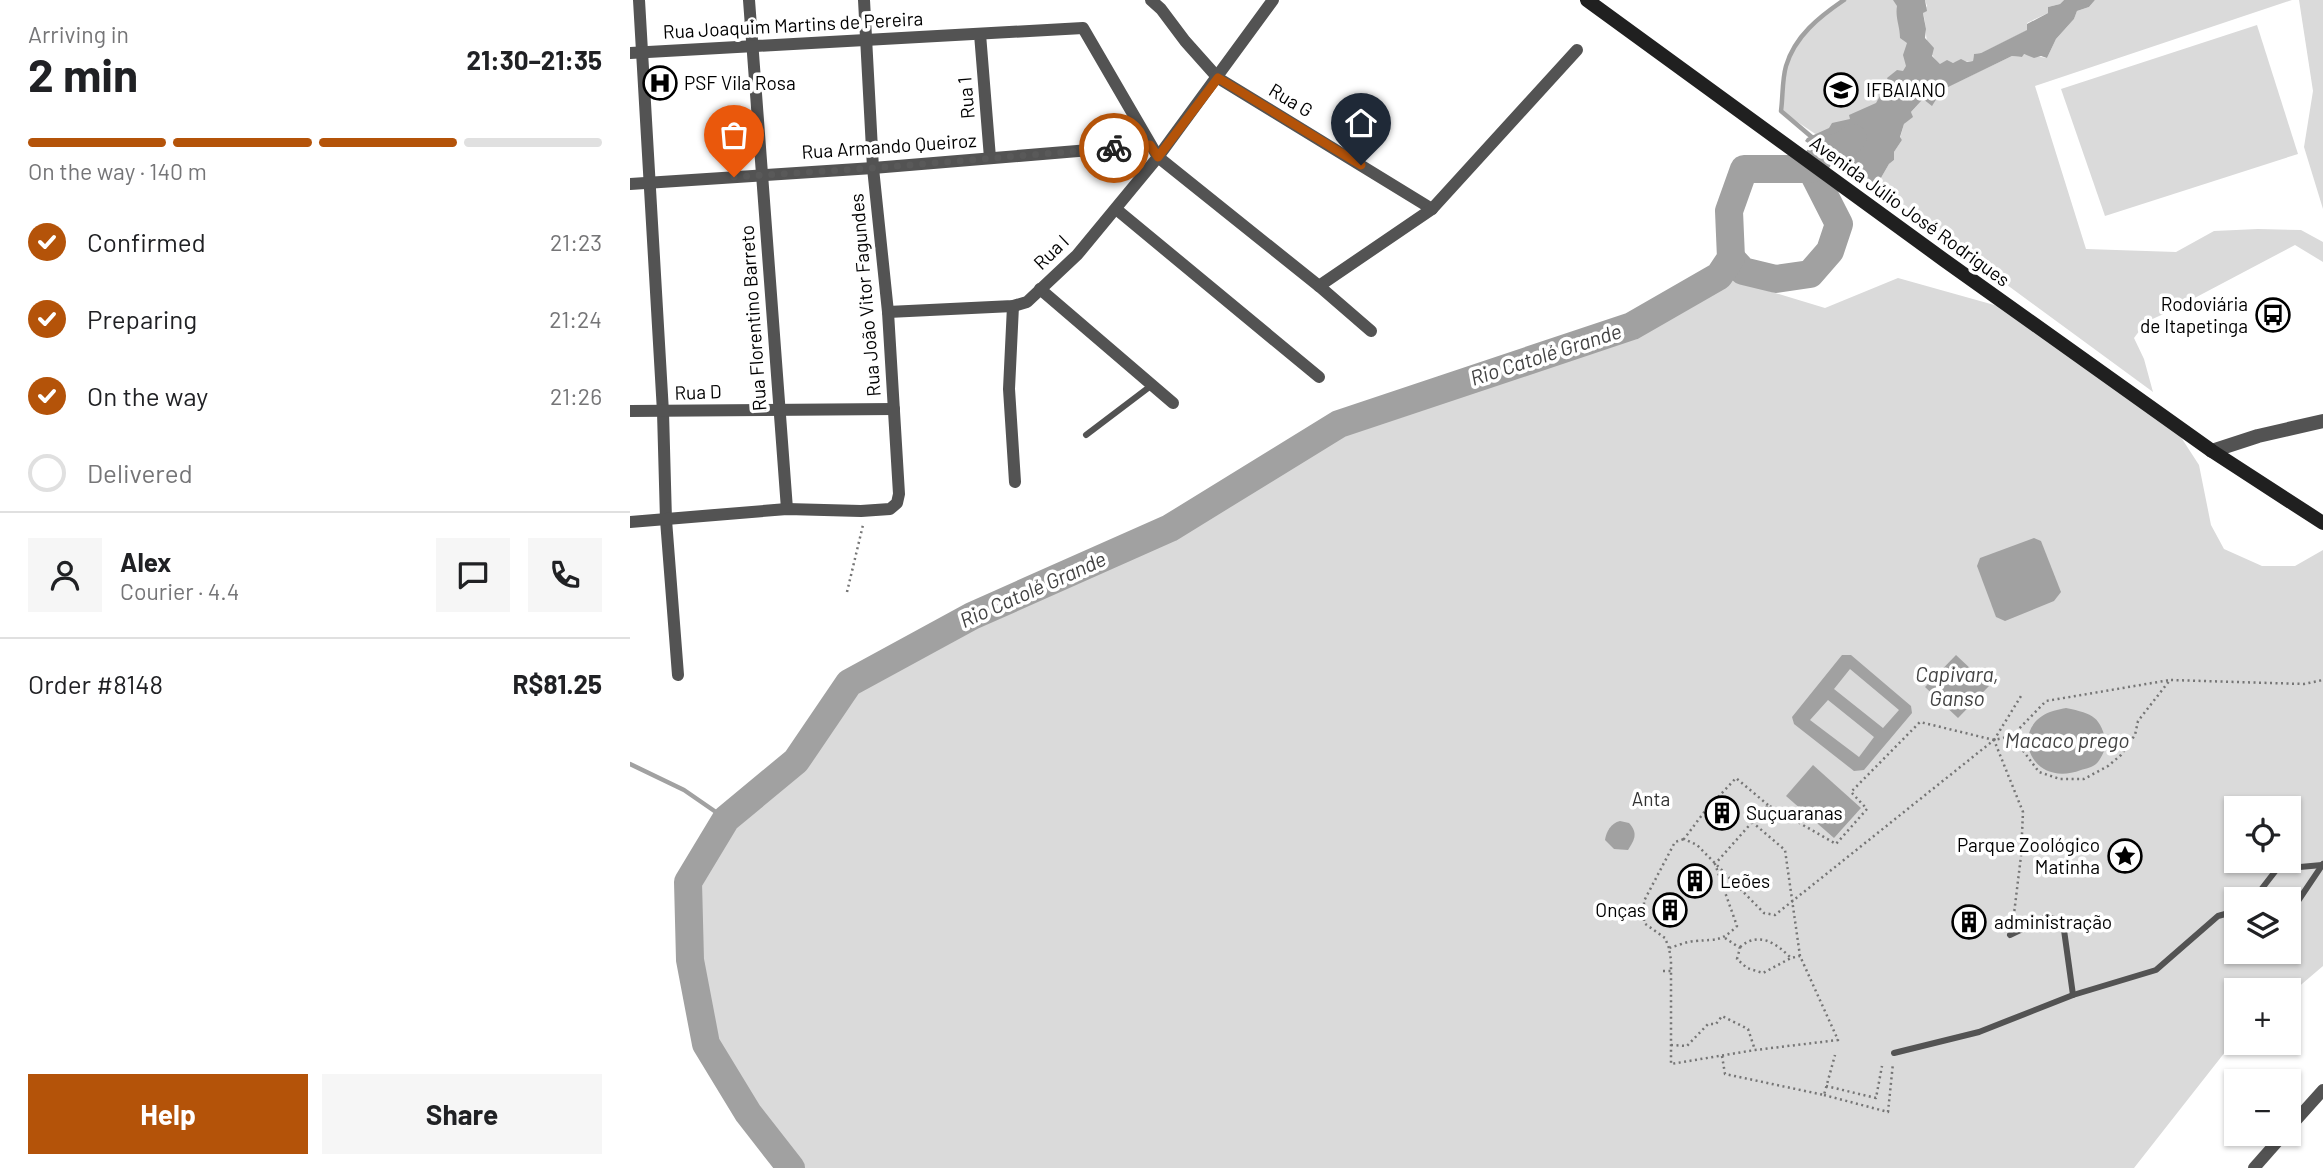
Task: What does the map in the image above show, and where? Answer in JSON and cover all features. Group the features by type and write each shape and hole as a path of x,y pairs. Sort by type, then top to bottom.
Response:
{"main road":[{"name":"Avenida Júlio José Rodrigues","path":"1587,0 2212,452 2323,523"}],"street":[{"path":"639,0 636,52 651,182 666,520 678,675"},
{"name":"Rua Florentino Barreto","path":"748,0 788,509"},
{"name":"Rua João Vitor Fagundes","path":"861,511 890,509 897,503 899,494 888,312 873,168 864,0"},
{"name":"Rua G","path":"1151,0 1218,78 1432,209"},
{"name":"Rua I","path":"1013,306 1027,302 1077,255 1158,157 1273,0"},
{"name":"Rua Joaquim Martins de Pereira","path":"636,52 1083,28 1150,145"},
{"name":"Rua 1","path":"980,34 990,158"},
{"path":"1319,286 1432,209 1577,50"},
{"path":"1150,145 1158,157 1371,331"},
{"name":"Rua Armando Queiroz","path":"630,184 873,168 1150,145"},
{"path":"1116,209 1319,377"},
{"path":"1040,289 1173,403"},
{"path":"888,312 1013,306 1009,389 1015,482"},
{"name":"Rua D","path":"630,411 894,409"},
{"path":"2212,452 2258,436 2323,421"},
{"path":"630,522 788,509 861,511"},
{"path":"2301,1115 2323,1090"},
{"path":"2255,1167 2273,1146"}],"lane":[{"path":"1086,435 1152,385"},
{"path":"2263,887 2277,869 2323,865"},
{"path":"2301,897 2323,865"},
{"path":"1894,1056 1979,1032 2073,995 2156,970 2218,916 2224,914"},
{"path":"2010,935 2048,917 2059,920 2064,929 2073,995"}],"path":[{"path":"847,592 863,528 861,511"},
{"path":"2012,736 2039,772 2060,779 2084,779 2108,766 2121,755 2135,735 2138,721 2170,680"},
{"path":"1752,822 1785,850 1800,956 1838,1040 1671,1064 1669,948 1665,938 1644,923 1644,901 1675,842 1684,839 1704,811 1736,778 1768,805 1836,844 1867,809 1851,792 1920,722 1994,740 2012,736 2046,701 2170,680 2304,684 2323,680"},
{"path":"1684,839 1697,845 1764,913 1775,915 1994,740 2021,696"},
{"path":"1994,740 2023,812 2021,856 2010,935"},
{"path":"1715,864 1768,805"},
{"path":"1669,948 1696,941 1710,942 1726,938 1737,926 1715,864"},
{"path":"1726,938 1740,948"},
{"path":"1791,958 1776,943 1761,939 1748,941 1740,948 1737,959 1747,968 1763,973 1800,956"},
{"path":"1662,971 1671,971"},
{"path":"1671,1045 1687,1046 1707,1024 1716,1024 1722,1016 1748,1029 1755,1050"},
{"path":"1824,1095 1835,1055"},
{"path":"1722,1056 1725,1074 1888,1112 1894,1056"},
{"path":"1826,1086 1876,1098 1882,1066"}],"green space":[{"path":"1844,0 1911,0 1911,63 1897,106 1823,139 1781,111 1784,84 1787,66 1797,40 1812,24"},
{"path":"1925,0 2064,0 2048,7 2048,13 2027,23 2028,30 1974,54 1973,61 1940,64 1928,45 1923,13 1927,6"},
{"path":"2095,0 2292,0 2035,86 2086,249 2176,252 2214,231 2258,229 2301,230 2323,242 2323,262 2295,245 2146,322 2134,338 2144,359 2153,392 1965,254 1960,244 1874,190 1894,160 1894,152 1902,140 1900,138 1904,124 1924,98 1936,98 1941,90 2012,56 2022,57 2023,54 2047,58 2056,39 2074,19 2077,11 2089,7"},
{"path":"2299,0 2323,0 2323,209 2304,147 2313,91"},
{"path":"2257,25 2298,154 2105,216 2061,89"},
{"name":"Anta","path":"1719,276 1825,308 1898,278 2005,308 2175,428 2199,465 2211,525 2224,549 2262,566 2295,566 2323,550 2323,966 2301,985 2301,978 2224,978 2224,1053 2134,1168 791,1168 748,1113 706,1044 690,960 688,882 726,819 796,761 849,683 972,616 1170,528 1339,424 1632,326"}],"water":[{"path":"1893,0 1925,0 1925,38 1934,48 1932,56 1940,64 1947,60 1953,63 1961,59 1973,61 1974,54 2027,30 2027,24 2048,13 2048,7 2064,0 2095,0 2089,7 2077,11 2074,19 2056,39 2047,58 2034,58 2024,54 2022,57 2012,56 1942,90 1932,106 1923,99 1911,112 1913,117 1904,124 1900,137 1902,140 1894,152 1894,160 1874,190 1805,141 1829,128 1832,123 1850,119 1849,115 1876,103 1890,84 1887,78 1897,70 1903,71 1906,66 1903,55 1907,43 1900,38 1897,6"},
{"path":"2034,538 2041,541 2061,592 2054,601 2005,621 1996,617 1977,566 1980,558"},
{"path":"1842,655 1851,655 1911,706 1912,713 1864,770 1854,771 1794,724 1792,717","holes":["1850,669 1899,710 1883,728 1834,689","1828,700 1874,737 1859,757 1810,720"]},
{"name":"Capivara, Ganso","path":"1956,655 1989,686 1958,718 1925,687"},
{"name":"Macaco prego","path":"2066,708 2094,718 2102,728 2107,745 2095,765 2063,774 2049,771 2038,764 2031,754 2028,742 2030,730 2037,720 2050,712"},
{"path":"1813,765 1861,808 1834,838 1786,796"},
{"path":"1620,821 1629,823 1634,830 1634,839 1628,850 1614,849 1605,840 1609,828"}],"waterway":[{"path":"1814,139 1781,111 1785,71 1790,55 1802,36 1817,20 1844,0"},
{"name":"Rio Catolé Grande","path":"791,1168 748,1113 706,1044 690,960 688,882 726,819 796,761 849,683 972,616 1170,528 1339,424 1632,326 1719,276 1731,258 1729,211 1744,169 1811,169 1826,148 1838,149 1853,138"},
{"name":"Rio Catolé Grande","path":"1731,258 1743,271 1776,279 1810,274 1830,251 1839,224 1811,169"},
{"path":"630,764 684,790 726,819"}],"way so far":[{"path":"734,177 1114,148"}],"place":[{"name":"PSF Vila Rosa","path":"660,83"},
{"name":"IFBAIANO","path":"1841,90"},
{"name":"Rodoviária de Itapetinga","path":"2273,315"},
{"name":"Suçuaranas","path":"1722,813"},
{"name":"Parque Zoológico Matinha","path":"2125,856"},
{"name":"Leões","path":"1695,881"},
{"name":"Onças","path":"1670,910"},
{"name":"administração","path":"1969,922"}],"route":[{"path":"1114,148 1150,145 1158,157 1218,78 1361,165"}]}
